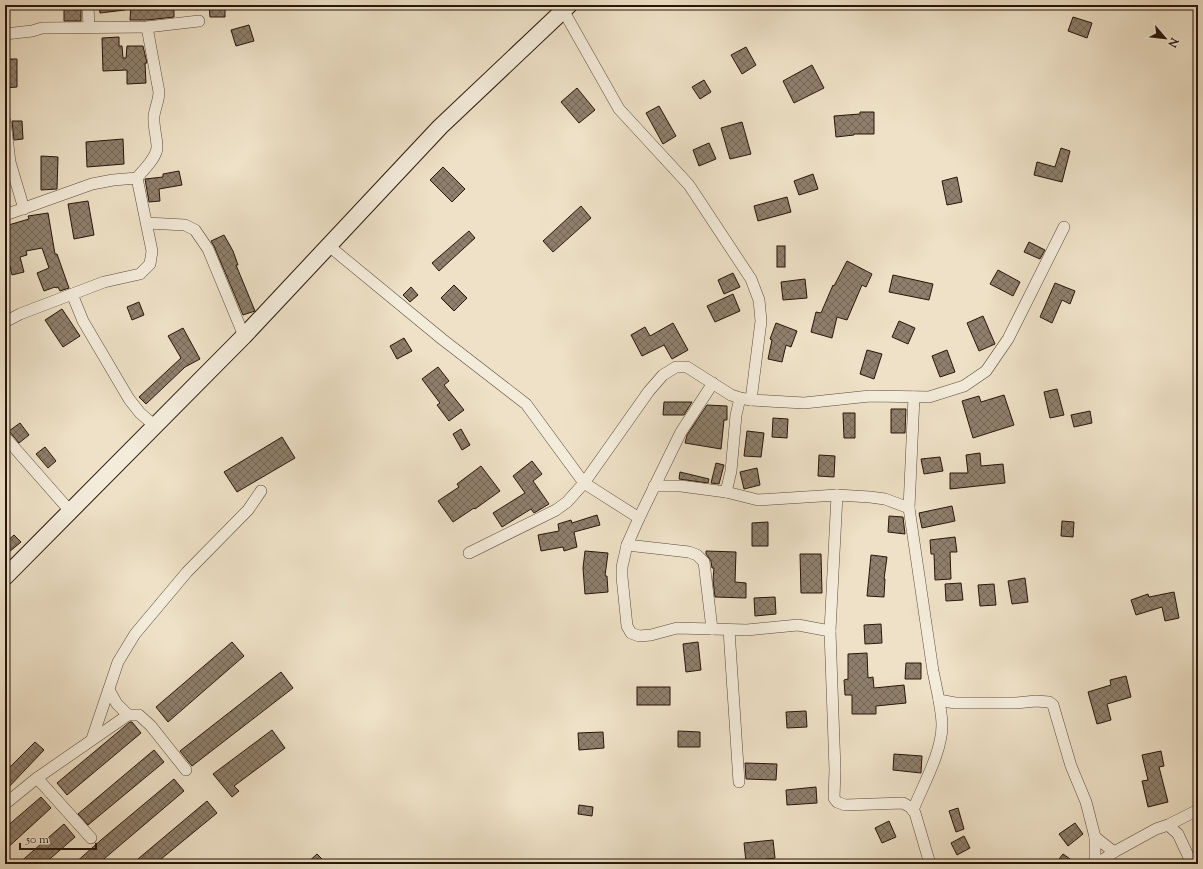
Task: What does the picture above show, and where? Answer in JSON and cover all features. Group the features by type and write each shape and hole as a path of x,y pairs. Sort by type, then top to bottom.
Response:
{"main road":[{"path":"5,577 244,336 440,127 566,8"}],"street":[{"path":"88,5 88,27"},
{"path":"566,8 620,109 689,186 751,279 759,300 761,321 746,399 736,415 731,471 726,492"},
{"path":"5,34 32,31 42,28 146,27 199,21"},
{"path":"5,215 92,184 137,178 156,154 157,148 154,114 159,92 146,27"},
{"path":"5,121 8,163 24,209"},
{"path":"5,322 20,314 104,282 140,274 150,264 152,251 137,178"},
{"path":"146,223 185,225 196,230 208,249 244,336"},
{"path":"469,553 556,510 567,502 584,483 649,391 663,375 676,367 687,367 731,395 746,399 804,403 870,396 929,397 964,386 986,371 1008,339 1064,227"},
{"path":"329,246 442,339 526,404 584,483 639,518"},
{"path":"72,294 83,321 129,399 140,413 155,426"},
{"path":"713,384 681,432 627,545 622,567 627,626 631,633 639,636 651,635 677,628 751,630 798,625 830,631"},
{"path":"913,810 934,761 942,726 939,700 930,658 908,508 914,397"},
{"path":"5,437 70,511"},
{"path":"654,486 681,486 726,492 758,500 837,495 878,498 908,508"},
{"path":"92,739 118,662 135,634 187,572 248,510 261,492"},
{"path":"837,495 830,631 835,770 834,798 837,802 845,805 903,803 910,807 915,813 930,864"},
{"path":"627,545 689,552 697,555 704,562 712,629"},
{"path":"729,630 740,782"},
{"path":"109,690 117,704 128,715"},
{"path":"939,700 955,703 1041,701 1049,702 1052,705 1071,766 1086,802 1095,837 1096,864"},
{"path":"5,804 37,778 128,715 139,716 151,726 186,770"},
{"path":"37,778 91,838"},
{"path":"1096,864 1114,852 1156,829 1168,826 1198,810"},
{"path":"1178,834 1183,819"},
{"path":"1168,826 1178,834 1192,864"},
{"path":"1095,837 1114,852"}],"building":[{"path":"99,5 125,5 125,10 100,13"},
{"path":"131,5 174,5 174,17 130,20"},
{"path":"209,5 225,5 225,17 210,17"},
{"path":"64,8 81,9 81,21 64,21"},
{"path":"1073,17 1092,23 1087,38 1068,31"},
{"path":"249,25 254,41 236,46 231,30"},
{"path":"119,37 119,46 122,46 123,58 126,58 127,46 143,46 147,63 145,63 146,83 127,84 127,70 103,71 102,38"},
{"path":"746,47 756,65 742,74 731,55"},
{"path":"5,59 17,59 17,87 5,88"},
{"path":"812,65 824,88 794,103 783,81"},
{"path":"704,80 711,92 700,99 692,87"},
{"path":"577,88 595,110 579,123 561,102"},
{"path":"659,106 676,136 663,144 646,113"},
{"path":"860,112 874,112 874,134 854,134 836,137 834,116 860,114"},
{"path":"12,121 22,121 23,139 14,140"},
{"path":"742,122 751,154 730,159 721,128"},
{"path":"123,139 124,164 87,167 86,142"},
{"path":"709,143 716,159 699,166 693,150"},
{"path":"1061,148 1070,151 1062,182 1034,175 1037,162 1055,167"},
{"path":"41,156 58,157 57,189 41,190"},
{"path":"443,167 465,189 452,202 430,180"},
{"path":"179,171 182,185 159,189 160,201 149,202 145,179 163,177 163,174"},
{"path":"813,174 818,189 799,195 794,181"},
{"path":"957,177 962,202 947,205 942,181"},
{"path":"787,197 791,212 758,221 754,206"},
{"path":"88,201 94,235 74,239 68,204"},
{"path":"581,206 591,218 553,252 543,241"},
{"path":"48,213 55,254 57,254 69,288 60,291 58,287 55,287 44,291 37,273 49,268 42,248 26,251 27,255 20,257 24,272 12,275 5,247 5,226 29,219 28,216"},
{"path":"469,231 475,238 439,271 432,263"},
{"path":"224,235 233,251 238,265 236,265 255,311 243,315 211,241"},
{"path":"1029,242 1045,250 1040,259 1024,252"},
{"path":"777,246 785,246 785,267 777,267"},
{"path":"847,261 872,274 866,287 862,285 847,320 837,317 832,338 811,332 816,312 821,313 833,285 834,286"},
{"path":"998,270 1020,282 1013,296 990,284"},
{"path":"733,273 740,287 724,294 718,280"},
{"path":"893,275 933,284 929,300 889,292"},
{"path":"805,279 807,298 783,300 781,282"},
{"path":"1055,283 1075,291 1070,304 1062,300 1052,323 1040,317"},
{"path":"454,285 467,298 454,311 441,298"},
{"path":"411,287 418,295 410,302 403,295"},
{"path":"733,294 740,311 715,322 707,306"},
{"path":"139,302 144,315 132,320 127,307"},
{"path":"62,309 80,336 63,347 45,320"},
{"path":"983,316 995,344 979,351 967,323"},
{"path":"899,321 915,328 908,344 892,337"},
{"path":"673,323 688,350 672,359 664,345 642,356 631,335 645,327 650,336"},
{"path":"776,323 797,331 791,347 786,345 782,362 768,359 772,340 770,339"},
{"path":"183,328 200,359 185,367 146,404 139,397 181,358 168,336"},
{"path":"404,338 412,351 397,359 390,346"},
{"path":"867,350 882,354 874,379 860,374"},
{"path":"947,350 955,372 940,377 932,356"},
{"path":"438,367 449,381 444,385 464,410 449,421 437,405 440,403 422,379"},
{"path":"1057,389 1064,415 1050,418 1044,392"},
{"path":"1004,395 1014,425 973,438 962,401 979,396 981,402"},
{"path":"664,402 692,402 684,415 663,415"},
{"path":"707,405 727,406 727,420 724,420 721,449 685,443 687,435"},
{"path":"891,409 906,409 905,433 891,433"},
{"path":"1090,411 1092,423 1074,427 1071,415"},
{"path":"843,413 855,413 855,438 844,438"},
{"path":"773,418 788,419 787,438 772,437"},
{"path":"20,423 29,435 19,443 9,431"},
{"path":"461,429 470,445 462,450 453,434"},
{"path":"747,431 764,433 761,457 744,456"},
{"path":"282,437 295,458 237,492 224,472"},
{"path":"45,447 56,461 48,468 36,454"},
{"path":"980,453 981,466 1003,464 1005,483 950,489 950,473 968,473 966,455"},
{"path":"819,455 835,456 834,477 818,476"},
{"path":"940,457 943,471 924,474 921,459"},
{"path":"532,461 542,474 533,481 549,504 534,513 531,509 502,527 493,513 525,493 513,476"},
{"path":"716,463 724,465 719,484 711,483"},
{"path":"481,466 500,491 475,509 474,508 453,522 438,501 459,487 457,484"},
{"path":"757,468 760,485 744,489 740,472"},
{"path":"680,472 709,479 708,483 679,479"},
{"path":"952,506 955,521 922,528 919,513"},
{"path":"597,515 600,525 574,532 577,547 564,551 563,547 541,551 538,535 559,531 558,524 571,520 572,523"},
{"path":"889,516 903,517 905,534 888,532"},
{"path":"1062,521 1074,522 1073,537 1061,536"},
{"path":"768,522 768,546 752,546 752,523"},
{"path":"14,535 21,542 9,552 5,548 5,543"},
{"path":"955,537 957,552 950,552 951,579 935,580 934,554 931,554 930,540"},
{"path":"585,551 608,553 605,576 607,576 608,592 585,594 583,568"},
{"path":"706,551 736,552 735,582 746,583 746,598 715,597 713,580 714,568 712,568 711,561 706,554"},
{"path":"800,554 821,554 822,593 801,593"},
{"path":"871,555 887,557 884,579 884,597 867,596"},
{"path":"1025,578 1028,602 1012,604 1008,581"},
{"path":"961,583 963,600 946,601 945,584"},
{"path":"994,584 996,605 980,606 978,585"},
{"path":"1174,592 1179,618 1165,621 1162,607 1136,615 1131,600 1148,594 1149,597"},
{"path":"775,597 776,614 755,616 754,598"},
{"path":"881,624 882,643 865,644 864,625"},
{"path":"232,642 244,656 168,722 156,707"},
{"path":"698,642 701,670 686,672 683,644"},
{"path":"867,653 868,678 873,677 874,688 904,685 906,703 876,706 876,714 852,714 852,695 845,695 844,680 848,679 848,654"},
{"path":"906,663 921,663 921,679 905,679"},
{"path":"281,672 293,688 192,766 180,751"},
{"path":"1126,676 1131,697 1107,704 1111,720 1097,724 1088,692 1111,685 1110,680"},
{"path":"637,687 670,687 670,705 637,705"},
{"path":"806,711 807,727 787,728 786,712"},
{"path":"130,722 132,722 141,733 67,795 57,783"},
{"path":"272,730 285,748 234,786 239,791 232,797 213,774"},
{"path":"678,731 700,732 700,747 678,747"},
{"path":"603,732 604,748 579,750 578,733"},
{"path":"35,742 44,750 5,791 5,764 9,768"},
{"path":"154,750 164,762 88,825 78,814"},
{"path":"1161,751 1164,766 1159,767 1168,802 1148,807 1142,781 1148,780 1142,755"},
{"path":"894,754 922,756 921,773 893,770"},
{"path":"745,763 777,764 776,780 746,779"},
{"path":"174,779 184,791 98,864 74,864 101,840"},
{"path":"816,787 817,803 787,805 786,790"},
{"path":"41,797 51,808 5,850 5,828"},
{"path":"207,801 217,813 155,864 132,864"},
{"path":"579,805 593,807 592,816 578,814"},
{"path":"958,808 964,829 956,832 949,811"},
{"path":"889,821 896,837 882,843 875,828"},
{"path":"1075,823 1083,834 1068,846 1059,834"},
{"path":"64,824 75,837 44,864 18,864"},
{"path":"964,836 970,848 957,855 951,843"},
{"path":"773,840 775,858 746,862 744,843"},
{"path":"317,854 327,864 306,864"},
{"path":"1063,854 1077,864 1055,864"}]}
